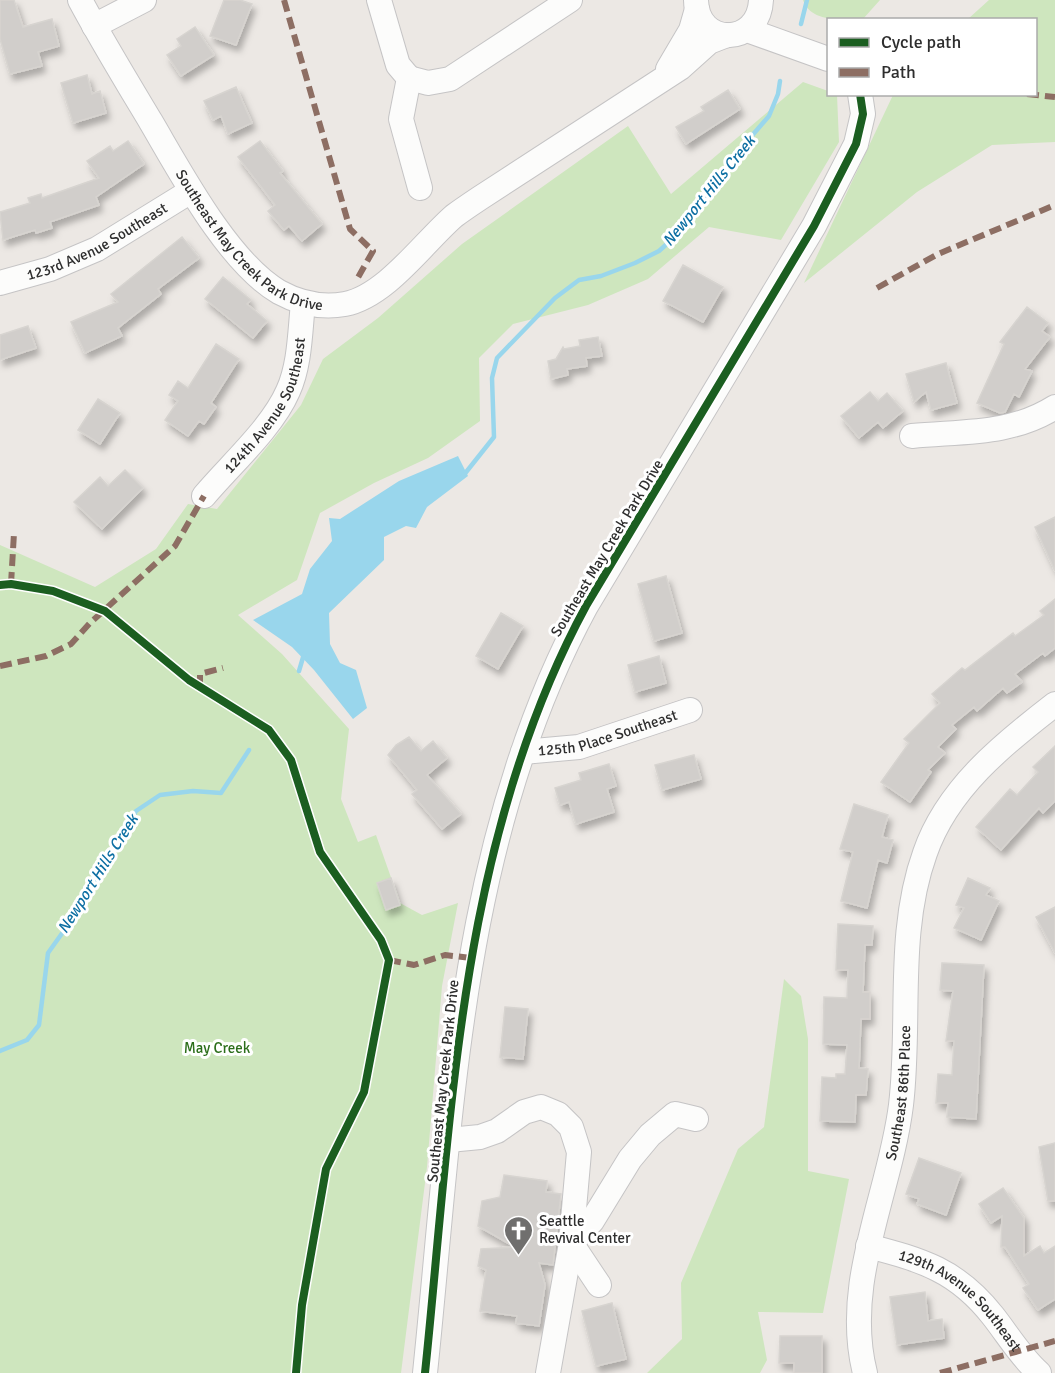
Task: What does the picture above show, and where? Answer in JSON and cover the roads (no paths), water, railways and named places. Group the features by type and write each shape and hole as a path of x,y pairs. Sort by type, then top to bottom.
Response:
{"street":[{"name":"Southeast May Creek Park Drive","path":"80,0 191,191 233,248 255,273 278,291 303,303 346,304 367,296 381,286 454,216 680,68 709,42 737,33"},
{"path":"94,26 144,0"},
{"path":"379,0 398,65 409,78 429,83 450,80 570,0"},
{"path":"737,33 760,12 761,1"},
{"path":"761,1 773,19 826,57"},
{"name":"Southeast May Creek Park Drive","path":"662,78 691,30 697,4"},
{"path":"697,4 707,27 826,57"},
{"path":"409,78 401,119 420,188"},
{"name":"Southeast May Creek Park Drive","path":"425,1373 465,994 485,883 523,752 564,646 586,606 820,216 856,144 863,114 860,96"},
{"name":"123rd Avenue Southeast","path":"0,283 50,269 97,249 191,191"},
{"name":"124th Avenue Southeast","path":"204,496 273,416 289,390 297,357 303,303"},
{"path":"912,436 996,431 1018,426 1055,407"},
{"name":"Southeast 86th Place","path":"865,1373 858,1323 868,1246 901,1109 907,954 915,891 925,852 944,815 982,766 1010,739 1055,705"},
{"name":"125th Place Southeast","path":"523,752 579,747 690,710"},
{"path":"449,1140 480,1137 497,1131 524,1112 541,1107 558,1113 572,1127 579,1152 571,1244 548,1373"},
{"path":"571,1244 592,1221 613,1185 650,1135 675,1114 696,1119"},
{"path":"571,1244 599,1285"},
{"name":"129th Avenue Southeast","path":"868,1246 920,1259 944,1270 963,1283 1039,1373"}],"water":[{"path":"458,456 468,476 427,507 416,528 406,526 384,537 384,560 329,613 330,644 340,663 356,670 367,708 353,719 314,670 292,647 253,620 302,594 310,569 332,541 329,518 340,519 399,481"}],"waterway":[{"name":"Newport Hills Creek","path":"801,24 807,0"},
{"name":"Newport Hills Creek","path":"463,476 494,437 492,378 497,358 555,298 579,280 601,276 635,263 659,251 679,233 743,146 769,116 778,94 780,81"},
{"name":"Newport Hills Creek","path":"299,671 304,654"},
{"name":"Newport Hills Creek","path":"0,1051 27,1040 39,1025 48,953 88,897 136,811 160,795 193,791 221,793 249,750"}],"place":[{"name":"Seattle Revival Center","path":"518,1256"}],"park label":[{"name":"May Creek","path":"217,1048"}]}
